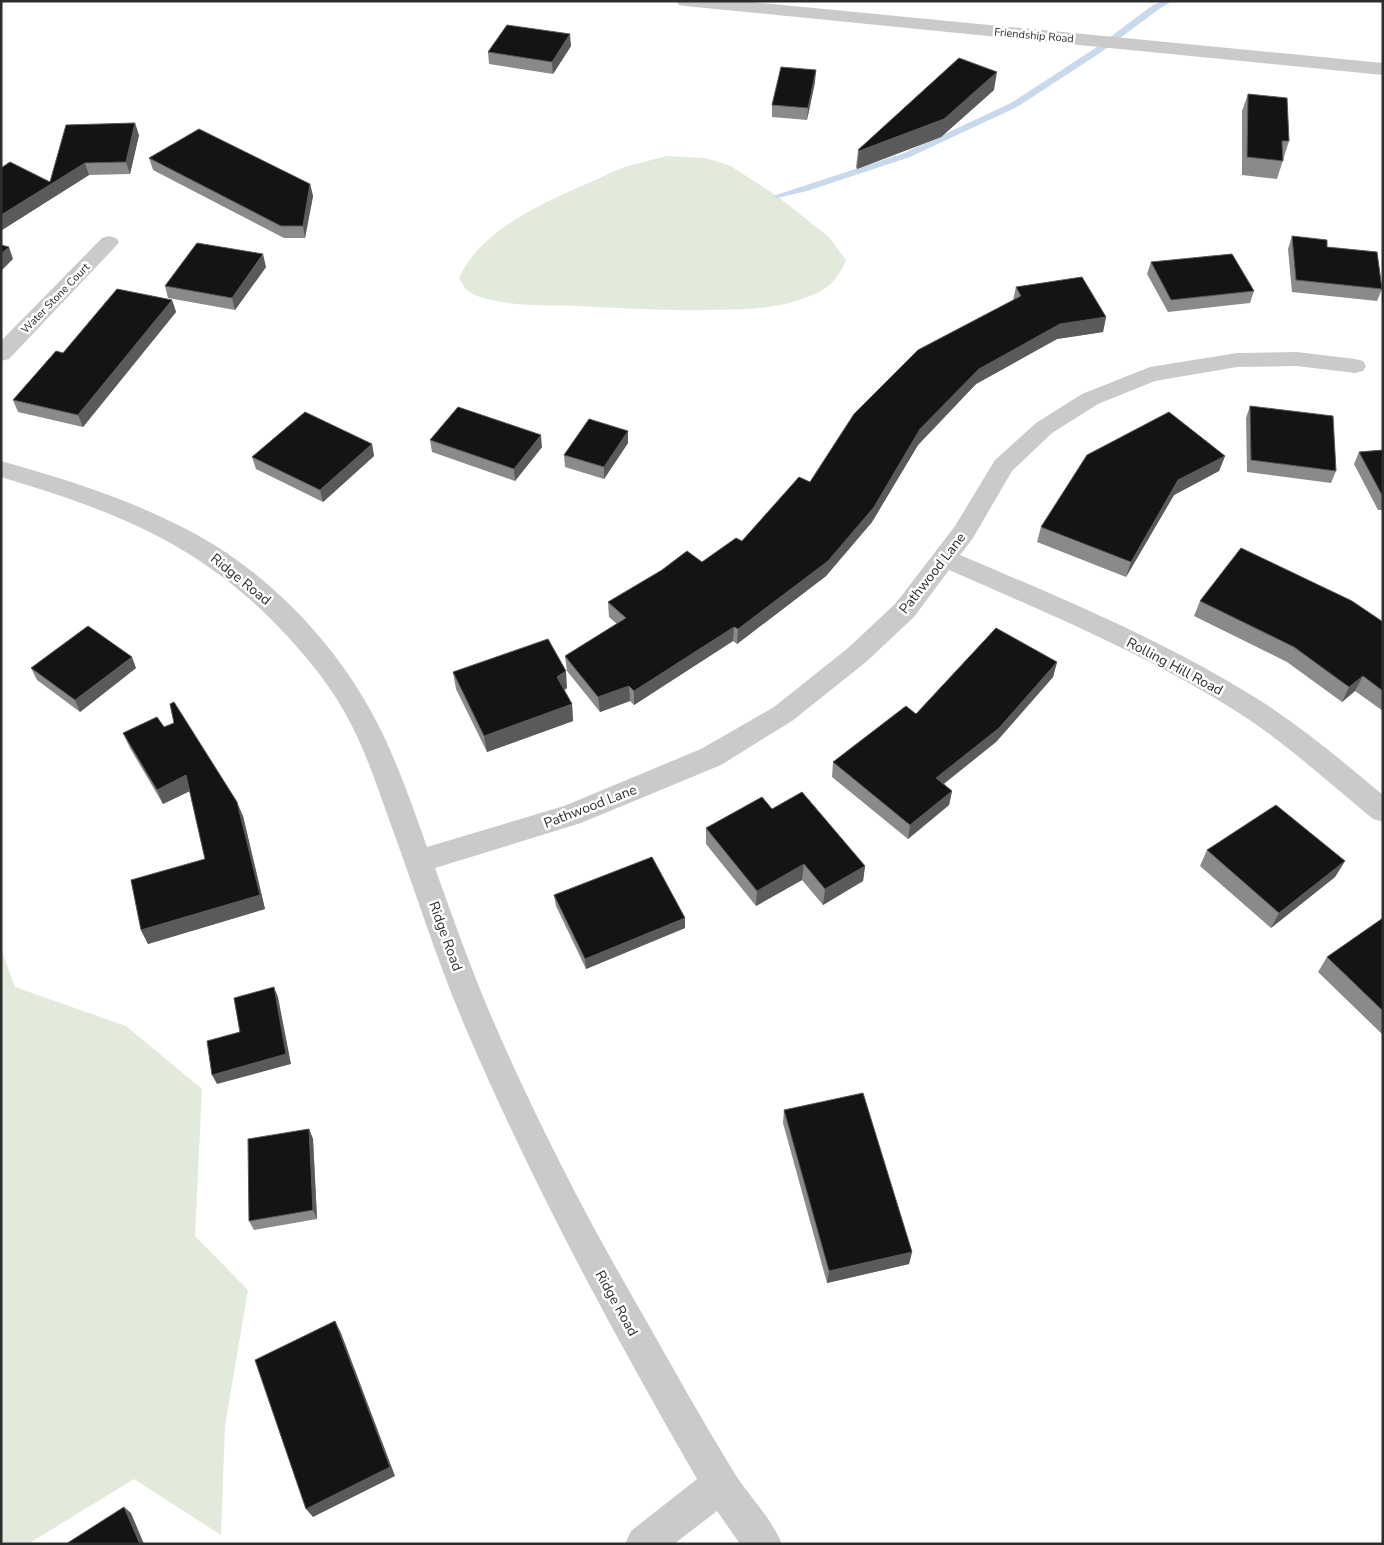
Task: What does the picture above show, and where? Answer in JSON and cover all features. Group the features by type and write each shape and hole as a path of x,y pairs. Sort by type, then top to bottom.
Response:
{"street":[{"name":"Friendship Road","path":"685,1 1383,69"},
{"name":"Water Stone Court","path":"1,354 109,242"},
{"name":"Pathwood Lane","path":"419,861 571,815 711,757 783,714 857,656 905,610 964,532 1004,466 1044,428 1090,399 1150,374 1237,360 1297,359 1355,366"},
{"name":"Ridge Road","path":"1,469 106,502 156,522 193,542 229,566 264,595 292,623 342,685 367,730 419,861 476,1016 541,1160 621,1312 721,1484 763,1544"},
{"name":"Rolling Hill Road","path":"945,558 1110,631 1196,675 1249,707 1296,741 1383,811"},
{"path":"644,1544 721,1484"}],"green space":[{"path":"667,156 705,158 729,165 777,196 829,237 846,260 840,273 828,287 797,301 771,307 732,310 658,310 515,304 489,300 474,295 462,284 459,278 481,246 513,221 549,201 617,170"},
{"path":"1,949 15,987 126,1026 202,1089 195,1236 248,1290 225,1426 221,1535 134,1479 28,1544 1,1544"}],"building":[{"path":"507,25 570,34 552,62 488,52"},
{"path":"959,58 997,72 944,119 858,150"},
{"path":"781,67 816,70 808,108 772,105"},
{"path":"1248,94 1287,98 1289,141 1282,141 1283,161 1247,157"},
{"path":"135,123 126,162 85,163 1,215 1,168 10,162 50,182 66,125"},
{"path":"199,129 310,184 303,226 281,226 149,158"},
{"path":"1292,236 1327,240 1327,247 1377,252 1382,289 1296,280"},
{"path":"197,243 263,254 232,298 165,286"},
{"path":"1,245 9,247 1,254"},
{"path":"1232,254 1254,291 1171,300 1151,262"},
{"path":"1082,277 1106,317 1060,324 979,369 920,429 874,507 828,561 738,629 734,627 634,691 629,686 598,697 565,656 626,618 608,602 662,570 687,551 702,562 736,538 742,541 799,477 810,482 854,414 918,350 1021,296 1016,287"},
{"path":"117,289 172,300 78,415 13,400 56,351 63,353"},
{"path":"1250,406 1333,416 1336,471 1251,460"},
{"path":"458,407 541,435 514,469 430,440"},
{"path":"305,412 372,444 320,490 252,457"},
{"path":"1169,412 1225,456 1178,480 1131,562 1041,527 1087,455"},
{"path":"589,419 628,431 604,467 564,455"},
{"path":"1383,450 1383,497 1359,452"},
{"path":"1241,548 1352,601 1383,622 1383,691 1363,676 1349,687 1294,647 1200,601"},
{"path":"88,626 132,657 75,700 31,668"},
{"path":"996,628 1057,662 999,728 936,778 952,791 910,825 833,762 906,706 916,714"},
{"path":"548,639 566,671 557,677 572,704 484,736 453,672"},
{"path":"174,702 237,802 260,895 141,930 131,880 205,859 186,775 157,790 123,733 157,717 164,727 174,723 170,704"},
{"path":"802,792 865,866 825,889 804,864 757,891 706,828 762,797 772,809"},
{"path":"1276,805 1345,861 1279,913 1207,850"},
{"path":"652,857 685,918 585,959 554,895"},
{"path":"1383,918 1383,1011 1327,957"},
{"path":"274,987 286,1054 212,1075 207,1041 240,1032 234,998"},
{"path":"863,1093 912,1252 829,1271 784,1110"},
{"path":"309,1129 313,1210 249,1221 248,1139"},
{"path":"335,1321 390,1467 306,1509 255,1360"},
{"path":"124,1507 140,1544 66,1544"}],"waterway":[{"path":"777,196 907,155 1014,105 1097,51 1156,7 1169,1"}]}
